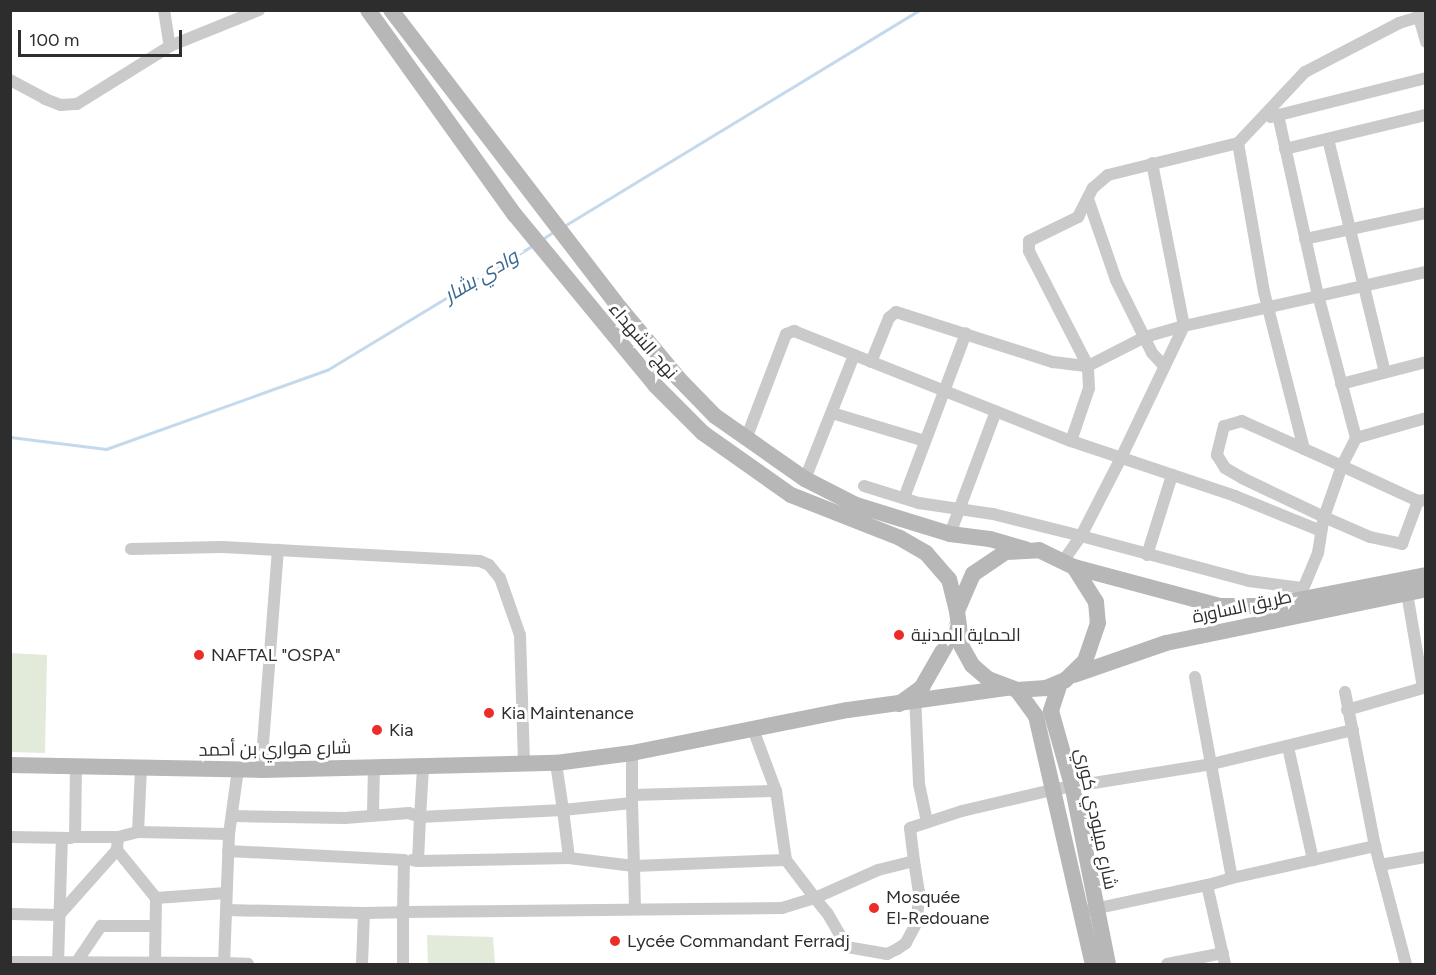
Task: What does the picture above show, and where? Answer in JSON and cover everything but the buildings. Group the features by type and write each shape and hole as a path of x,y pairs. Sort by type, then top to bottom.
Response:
{"main road":[{"name":"نهج الشهداء","path":"369,10 515,215 594,315 655,385 704,433 757,474 817,508 900,538 926,553 949,579 957,619"},
{"name":"نهج الشهداء","path":"391,10 539,198 615,302 678,378 716,416 805,479 855,505 950,534 990,538 1026,549"},
{"path":"1026,549 1069,563 1092,593 1098,623 1094,643 1085,662 1065,679 1046,688 915,698 929,677 957,619 967,583 988,561 1026,549"},
{"name":"طريق الساورة","path":"1069,563 1220,606 1267,606 1300,595 1425,574"},
{"name":"طريق الساورة","path":"1065,679 1166,643 1425,589"},
{"path":"957,619 962,647 972,665 988,679 1012,689"},
{"name":"شارع ميلودي كوري","path":"1065,679 1051,711 1088,911 1093,964"},
{"name":"شارع ميلودي كوري","path":"1012,689 1036,716 1064,789"},
{"name":"شارع هواري بن أحمد","path":"10,765 261,770 423,768 556,763 632,753 848,710 896,706 915,698"},
{"name":"شارع ميلودي كوري","path":"1088,911 1108,964"}],"street":[{"path":"164,10 170,46"},
{"path":"10,80 45,99 62,105 77,104 170,46 259,10"},
{"path":"1071,441 1089,388 1088,366 1027,245 1032,237 1078,217 1102,178 1238,143 1305,72 1399,22 1422,16 1425,42"},
{"path":"1258,120 1425,78"},
{"path":"864,486 904,498 959,510 993,514 1081,536 1300,595 1315,561 1324,517 1342,466 1356,438 1318,295 1278,115"},
{"path":"1285,149 1425,115"},
{"path":"1328,139 1385,372"},
{"path":"1238,143 1268,305 1304,449"},
{"path":"1069,563 1184,326 1152,164"},
{"path":"1088,199 1116,280 1145,337 1164,366"},
{"path":"1305,239 1425,213"},
{"path":"871,362 890,318 896,312 1053,363 1088,366 1145,337 1184,326 1268,305 1425,273"},
{"path":"746,439 788,332 854,355 1071,441 1172,475 1321,531"},
{"path":"904,498 966,333"},
{"path":"805,479 854,355"},
{"path":"1341,384 1425,362"},
{"path":"950,534 996,411"},
{"path":"832,413 925,441"},
{"path":"1356,438 1425,418"},
{"path":"1234,420 1342,466 1422,501 1406,539 1400,544 1370,537 1242,478 1225,468 1217,455 1224,426 1234,420"},
{"path":"1147,555 1172,475"},
{"path":"131,549 278,550 480,561 489,565 500,578 520,635 524,765"},
{"path":"261,770 278,550"},
{"path":"1347,710 1424,688 1407,593"},
{"path":"1195,677 1232,878"},
{"path":"1345,692 1380,865 1406,964"},
{"path":"915,698 919,784 927,822"},
{"path":"753,729 776,791 786,860 815,898 847,947 887,959 906,943 917,922 919,892 909,830 927,822 1064,789 1212,764 1353,730"},
{"path":"1288,747 1313,860"},
{"path":"632,753 635,908"},
{"path":"556,763 569,858"},
{"path":"58,963 59,915 76,766"},
{"path":"373,813 374,767"},
{"path":"418,861 423,768"},
{"path":"138,832 141,769"},
{"path":"224,963 228,851 238,769"},
{"path":"232,816 345,818 373,813 420,817 563,810 632,799 776,791"},
{"path":"59,915 117,844 138,832 230,834"},
{"path":"10,837 69,838 117,844 156,898 155,963"},
{"path":"1088,911 1376,846"},
{"path":"228,851 418,861 569,858 634,866 786,860"},
{"path":"1380,865 1425,857"},
{"path":"403,964 404,860"},
{"path":"226,910 364,913 635,908 763,909 815,898 878,870 914,861"},
{"path":"1167,964 1224,959 1207,885"},
{"path":"156,898 226,892"},
{"path":"362,964 364,913"},
{"path":"10,914 59,915"},
{"path":"75,963 101,926 154,926"},
{"path":"10,962 248,964"}],"green space":[{"path":"11,653 47,655 45,753 11,752"},
{"path":"427,935 493,937 495,964 428,964"}],"waterway":[{"name":"وادي بشار","path":"564,226 919,10"},
{"name":"وادي بشار","path":"541,240 553,232"},
{"name":"وادي بشار","path":"10,437 106,449 327,370 533,245"}],"place":[{"name":"الحماية المدنية","path":"899,635"},
{"name":"NAFTAL \"OSPA\"","path":"199,655"},
{"name":"Kia Maintenance","path":"489,713"},
{"name":"Kia","path":"377,730"},
{"name":"Mosquée El-Redouane","path":"874,908"},
{"name":"Lycée Commandant Ferradj","path":"615,941"}]}
